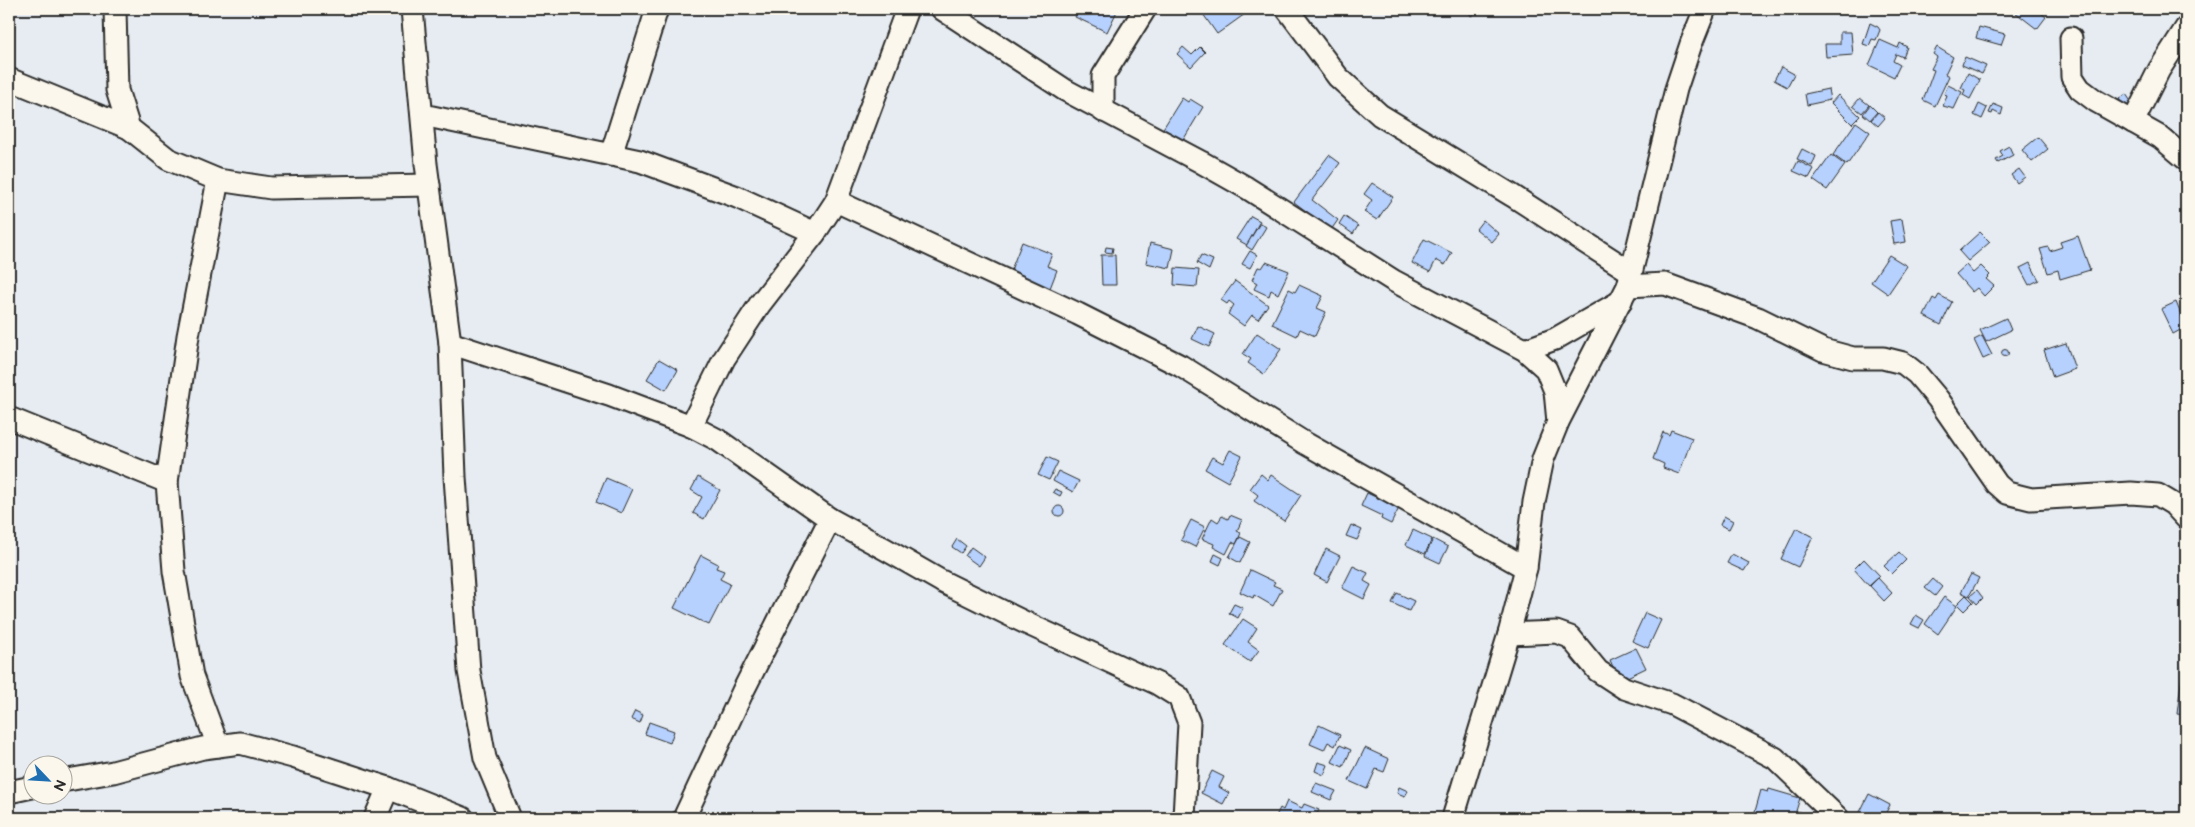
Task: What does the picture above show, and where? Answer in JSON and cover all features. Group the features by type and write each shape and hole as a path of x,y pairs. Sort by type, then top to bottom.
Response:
{"street":[{"path":"115,9 117,90 130,128"},
{"path":"412,9 429,185 450,343 456,477 469,671 485,758 510,818"},
{"path":"611,156 657,9"},
{"path":"691,426 724,358 760,304 815,233 836,201 907,9"},
{"path":"942,9 1066,90 1247,188 1394,281 1525,350 1546,369 1555,391 1558,422"},
{"path":"1103,111 1103,76 1146,9"},
{"path":"1287,9 1338,78 1380,115 1513,196 1627,286"},
{"path":"1453,818 1509,634 1526,568 1534,502 1543,459 1558,422 1627,286 1676,89 1705,9"},
{"path":"2133,122 2159,70 2186,28"},
{"path":"2071,38 2072,77 2080,89 2096,101 2160,137 2186,159"},
{"path":"1066,90 1103,76"},
{"path":"9,79 130,128 168,159 218,180 271,188 429,185"},
{"path":"423,115 640,162 737,196 815,233"},
{"path":"218,180 188,336 167,482 174,571 192,676 218,746"},
{"path":"836,201 1078,314 1181,366 1303,442 1526,568"},
{"path":"1637,250 1665,284"},
{"path":"1525,350 1555,339 1627,286 1665,284 1758,318 1823,350 1852,358 1883,358 1903,363 1917,374 1938,399 1997,484 2006,493 2031,499 2131,493 2158,495 2172,504 2186,518"},
{"path":"450,343 609,395 691,426 718,440 830,519 941,581 1028,624 1110,660 1158,684 1179,697 1189,723 1184,818"},
{"path":"9,418 167,482"},
{"path":"684,818 742,691 830,519"},
{"path":"1509,634 1556,632 1570,637 1598,671 1624,688 1672,704 1775,758 1838,818"},
{"path":"72,780 113,772 202,748 240,743 293,757 388,788 463,818"},
{"path":"375,818 388,788"},
{"path":"9,792 22,789"}],"building":[{"path":"1079,9 1118,9 1107,32 1075,17"},
{"path":"1210,9 1241,9 1245,14 1217,34 1203,14"},
{"path":"1467,9 1482,9 1471,16"},
{"path":"2011,9 2036,9 2046,17 2037,29"},
{"path":"1870,23 1880,30 1876,40 1872,39 1869,46 1863,44"},
{"path":"1979,27 2005,34 2001,45 1976,38"},
{"path":"1840,32 1851,32 1853,55 1826,57 1825,44 1840,44"},
{"path":"1880,40 1898,48 1900,43 1907,47 1903,57 1896,54 1893,61 1900,65 1894,77 1869,65"},
{"path":"1183,47 1192,55 1200,47 1205,52 1191,67 1177,54"},
{"path":"1937,47 1953,57 1945,74 1949,76 1935,106 1923,100 1934,70 1931,69 1937,57 1933,54"},
{"path":"1965,57 1986,66 1982,74 1962,65"},
{"path":"1781,67 1794,74 1787,87 1774,80"},
{"path":"1968,73 1980,80 1970,99 1963,95 1965,90 1961,88"},
{"path":"1948,85 1962,92 1954,109 1943,106 1947,95 1944,94"},
{"path":"1828,89 1830,100 1807,105 1805,94"},
{"path":"2126,94 2136,109 2130,114 2119,99"},
{"path":"1838,95 1860,116 1852,124 1831,103"},
{"path":"1182,98 1188,102 1190,99 1203,107 1179,147 1159,135"},
{"path":"1860,98 1869,105 1862,113 1853,106"},
{"path":"1979,104 1987,108 1982,119 1974,115"},
{"path":"1993,104 2003,108 2001,115 1993,111 1992,114 1989,113"},
{"path":"1870,105 1877,112 1870,120 1863,114"},
{"path":"1878,112 1885,118 1878,126 1871,120"},
{"path":"1856,122 1870,132 1847,165 1833,155"},
{"path":"2038,137 2048,149 2032,162 2022,150"},
{"path":"2009,146 2013,155 1998,163 1996,160 2003,156 2000,151"},
{"path":"1802,149 1816,156 1812,166 1797,159"},
{"path":"1329,155 1340,163 1312,200 1338,220 1331,230 1294,202"},
{"path":"1831,155 1845,165 1827,190 1813,180"},
{"path":"1798,161 1814,169 1809,178 1793,171"},
{"path":"2019,169 2025,177 2017,183 2011,175"},
{"path":"1372,183 1393,197 1377,220 1364,212 1372,200 1364,194"},
{"path":"1251,216 1260,221 1247,245 1236,239"},
{"path":"1344,216 1358,226 1353,234 1339,224"},
{"path":"1902,219 1906,242 1894,244 1890,221"},
{"path":"1483,220 1499,234 1492,242 1476,229"},
{"path":"1260,223 1266,227 1252,250 1246,246"},
{"path":"1980,232 1990,242 1968,261 1959,251"},
{"path":"2078,236 2090,270 2060,279 2058,270 2048,273 2040,249 2048,247 2050,251 2062,247 2060,242"},
{"path":"1424,239 1452,253 1445,265 1436,260 1430,272 1412,263"},
{"path":"1022,242 1052,254 1047,266 1057,270 1047,296 1007,280"},
{"path":"1150,243 1174,249 1170,268 1146,263"},
{"path":"1106,247 1113,248 1112,253 1105,252"},
{"path":"1250,251 1257,255 1250,268 1242,264"},
{"path":"1101,255 1115,255 1116,285 1102,285"},
{"path":"1201,255 1213,260 1209,270 1197,263"},
{"path":"1889,255 1907,266 1888,294 1871,282"},
{"path":"1266,262 1289,271 1278,294 1271,290 1269,296 1254,289 1257,283 1252,280 1258,267 1262,268"},
{"path":"2030,263 2039,280 2029,285 2020,268"},
{"path":"1966,265 1973,273 1981,266 1990,275 1986,279 1994,286 1984,296 1977,288 1972,292 1956,274"},
{"path":"1175,268 1199,270 1197,287 1174,285"},
{"path":"1235,281 1268,305 1258,319 1252,315 1244,326 1228,314 1234,305 1229,301 1227,304 1221,300"},
{"path":"1299,285 1323,296 1317,308 1326,312 1315,336 1300,329 1297,336 1272,324 1289,289 1295,292"},
{"path":"1939,295 1952,302 1941,325 1924,316 1933,298 1936,300"},
{"path":"2176,302 2186,327 2173,334 2161,309"},
{"path":"2006,318 2011,330 1986,342 1980,330"},
{"path":"1198,326 1215,334 1209,347 1192,339"},
{"path":"1257,333 1281,349 1264,374 1248,363 1251,359 1243,354"},
{"path":"1982,336 1992,355 1983,359 1974,340"},
{"path":"2066,343 2075,369 2053,377 2044,350"},
{"path":"2005,349 2009,353 2005,357 2001,353"},
{"path":"659,359 678,370 666,390 647,379"},
{"path":"1671,430 1692,438 1679,474 1663,468 1664,464 1653,459 1663,432 1669,435"},
{"path":"1230,450 1242,456 1228,482 1205,469 1212,457 1223,463"},
{"path":"1047,457 1058,462 1049,480 1038,475"},
{"path":"1058,471 1079,481 1073,492 1053,481"},
{"path":"1261,474 1268,480 1271,475 1301,495 1284,521 1254,501 1258,495 1250,489"},
{"path":"698,477 720,490 704,519 693,513 702,497 691,490"},
{"path":"606,478 632,489 621,513 596,502"},
{"path":"1055,489 1062,492 1060,496 1053,492"},
{"path":"1367,493 1399,508 1391,524 1381,519 1382,516 1361,506"},
{"path":"1059,506 1064,511 1059,516 1054,511"},
{"path":"1230,515 1242,520 1237,531 1241,533 1236,544 1232,542 1226,554 1213,547 1214,544 1202,539 1212,518 1218,522 1222,516 1228,519"},
{"path":"1724,516 1733,521 1729,529 1720,525"},
{"path":"1191,520 1205,527 1195,547 1181,540"},
{"path":"1351,525 1362,530 1357,540 1346,536"},
{"path":"1796,528 1813,537 1798,567 1781,559"},
{"path":"1413,530 1432,539 1425,554 1406,545"},
{"path":"1240,537 1250,542 1240,563 1229,557"},
{"path":"957,539 966,546 961,553 952,547"},
{"path":"1433,539 1448,547 1440,563 1425,556"},
{"path":"971,547 985,557 979,566 965,556"},
{"path":"1326,549 1340,556 1327,582 1314,575"},
{"path":"1899,552 1906,560 1892,574 1884,566"},
{"path":"1215,554 1223,558 1220,565 1212,561"},
{"path":"1732,554 1749,563 1744,571 1727,563"},
{"path":"701,555 718,564 716,568 724,571 720,579 730,584 709,625 674,608"},
{"path":"1864,559 1880,576 1869,586 1854,569"},
{"path":"1353,566 1368,573 1364,581 1371,585 1364,599 1342,588"},
{"path":"1250,570 1275,582 1273,585 1282,589 1273,606 1254,595 1253,598 1240,592"},
{"path":"1971,574 1979,578 1969,596 1961,592"},
{"path":"1878,578 1892,593 1884,601 1870,586"},
{"path":"1933,579 1942,587 1935,596 1925,588"},
{"path":"1977,590 1983,598 1977,604 1970,596"},
{"path":"1397,593 1414,601 1409,611 1392,603"},
{"path":"1966,595 1973,602 1964,611 1957,604"},
{"path":"1944,597 1957,606 1938,634 1925,624"},
{"path":"1234,604 1243,608 1238,618 1229,613"},
{"path":"1645,613 1661,620 1648,648 1632,641"},
{"path":"1916,615 1924,620 1919,628 1911,624"},
{"path":"1243,619 1257,628 1248,642 1259,650 1250,662 1225,645"},
{"path":"1636,648 1646,668 1619,681 1610,660"},
{"path":"1577,651 1589,665 1582,671 1570,657"},
{"path":"2184,659 2186,659 2186,715 2177,714"},
{"path":"635,711 643,715 640,723 631,719"},
{"path":"649,722 674,731 670,743 645,734"},
{"path":"1319,725 1340,735 1335,746 1328,742 1324,750 1310,744"},
{"path":"1340,745 1351,750 1343,767 1332,762"},
{"path":"1365,748 1389,759 1384,772 1376,769 1367,789 1349,781"},
{"path":"1318,762 1328,765 1324,775 1315,771"},
{"path":"1212,771 1224,777 1219,787 1229,793 1223,804 1201,793"},
{"path":"1316,783 1336,791 1331,800 1312,792"},
{"path":"1399,787 1408,791 1405,796 1397,793"},
{"path":"1769,789 1800,798 1796,811 1800,812 1799,818 1765,818 1754,815 1761,790 1768,792"},
{"path":"1869,794 1890,805 1883,818 1857,818"},
{"path":"1287,801 1302,808 1304,804 1319,810 1315,818 1275,818 1280,808 1283,810"}]}
